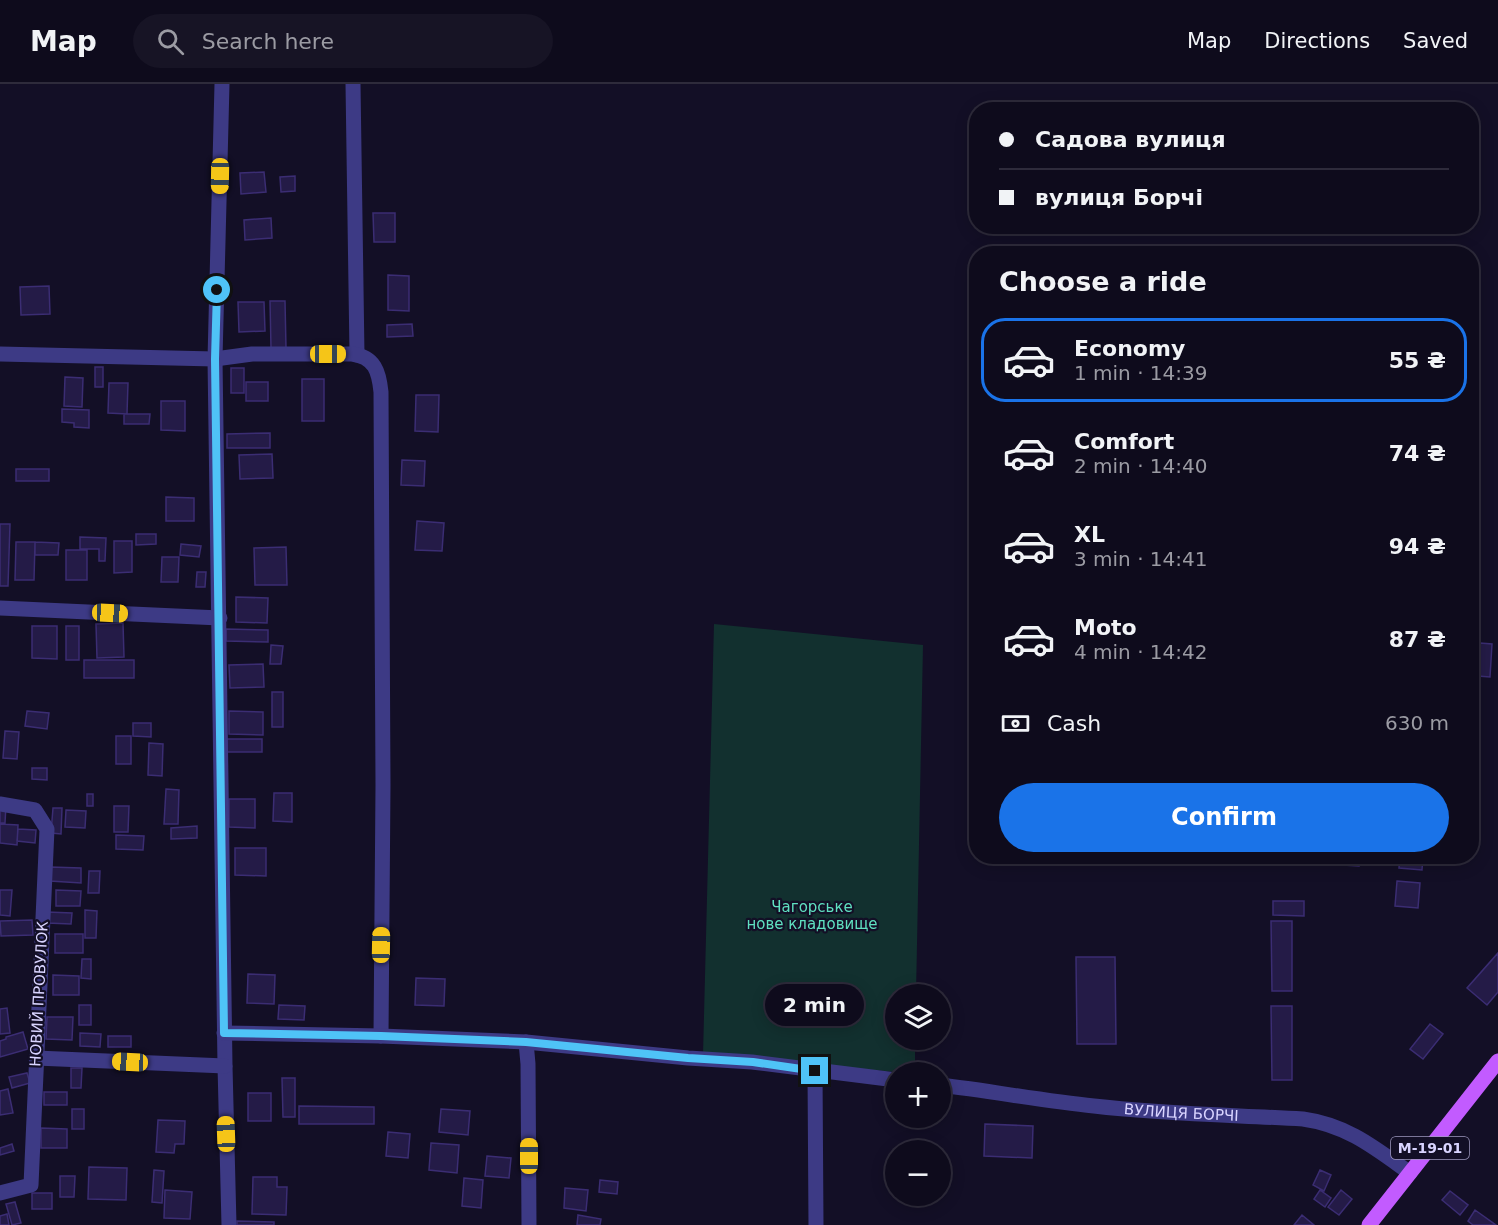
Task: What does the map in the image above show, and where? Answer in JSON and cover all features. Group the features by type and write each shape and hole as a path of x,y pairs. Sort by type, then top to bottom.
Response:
{"main road":[{"name":"М-19-01","path":"1369,1225 1498,1061"}],"street":[{"path":"222,84 215,359 224,1033 229,1225"},
{"path":"353,84 357,355"},
{"path":"0,354 215,359 252,354 357,355 368,359 374,365 381,392 383,797 381,1036"},
{"path":"0,608 220,618"},
{"name":"НОВИЙ ПРОВУЛОК","path":"0,804 35,810 47,829 31,1185 0,1193"},
{"path":"224,1033 526,1042 753,1062 885,1079"},
{"path":"526,1042 529,1225"},
{"path":"36,1058 225,1066"},
{"path":"815,1071 816,1225"},
{"name":"ВУЛИЦЯ БОРЧІ","path":"951,1086 1118,1109 1319,1121 1356,1136 1410,1173"}],"green space":[{"name":"Чагорське нове кладовище","path":"714,624 923,645 916,984 885,984 885,1050 915,1050 915,1062 885,1062 885,1071 703,1055"}],"building":[{"path":"264,172 266,192 241,194 240,173"},
{"path":"295,176 295,191 281,192 280,177"},
{"path":"373,213 395,213 395,242 374,242"},
{"path":"271,218 272,238 245,240 244,220"},
{"path":"388,275 409,276 409,311 388,310"},
{"path":"49,286 50,314 21,315 20,287"},
{"path":"270,301 285,301 286,348 271,348"},
{"path":"238,302 264,302 265,331 239,332"},
{"path":"412,324 413,336 387,337 387,325"},
{"path":"95,367 103,367 103,387 95,387"},
{"path":"231,368 244,368 244,393 231,393"},
{"path":"65,377 83,378 82,407 64,406"},
{"path":"302,379 324,379 324,421 302,421"},
{"path":"246,382 268,382 268,401 246,401"},
{"path":"109,383 128,383 127,414 108,413"},
{"path":"416,395 439,395 438,432 415,431"},
{"path":"161,401 185,401 185,431 161,430"},
{"path":"62,409 89,410 89,428 74,427 74,423 62,422"},
{"path":"124,414 150,414 149,424 124,424"},
{"path":"270,433 270,448 227,448 227,434"},
{"path":"272,454 273,478 240,479 239,455"},
{"path":"402,460 425,461 424,486 401,485"},
{"path":"16,469 49,469 49,481 16,481"},
{"path":"166,497 194,498 194,521 166,521"},
{"path":"417,521 444,523 442,551 415,550"},
{"path":"0,524 10,524 8,586 0,586"},
{"path":"136,534 156,534 156,544 136,545"},
{"path":"80,537 106,538 105,561 99,561 99,549 80,549"},
{"path":"114,541 132,541 132,572 114,573"},
{"path":"16,542 35,542 34,580 15,580"},
{"path":"35,542 59,543 58,555 35,555"},
{"path":"181,544 201,546 199,557 180,555"},
{"path":"286,547 287,585 255,585 254,548"},
{"path":"66,550 87,550 87,580 66,580"},
{"path":"162,557 179,557 178,582 161,582"},
{"path":"197,572 206,572 205,587 196,587"},
{"path":"236,597 268,598 267,623 236,622"},
{"path":"123,623 124,657 97,658 96,624"},
{"path":"32,626 57,626 57,659 32,658"},
{"path":"66,626 79,626 79,660 66,660"},
{"path":"226,629 268,630 268,642 226,641"},
{"path":"1480,643 1492,644 1490,677 1479,676"},
{"path":"271,645 283,646 281,664 270,664"},
{"path":"84,660 134,660 134,678 84,678"},
{"path":"263,664 264,687 230,688 229,665"},
{"path":"272,692 283,692 283,727 272,727"},
{"path":"27,711 49,713 47,729 25,726"},
{"path":"229,711 263,712 263,735 229,734"},
{"path":"133,723 151,723 151,737 133,736"},
{"path":"5,731 19,732 17,759 3,758"},
{"path":"116,736 131,736 131,764 116,764"},
{"path":"226,739 262,739 262,752 226,752"},
{"path":"149,743 163,744 162,776 148,775"},
{"path":"32,768 47,768 47,780 32,779"},
{"path":"166,789 179,790 178,824 164,824"},
{"path":"274,793 292,793 292,822 273,821"},
{"path":"87,794 93,794 93,806 87,806"},
{"path":"229,799 255,799 255,828 229,827"},
{"path":"0,804 6,805 5,823 0,823"},
{"path":"114,806 129,806 128,832 114,832"},
{"path":"53,808 62,808 61,834 51,833"},
{"path":"66,810 86,811 85,828 65,827"},
{"path":"0,824 18,825 17,845 0,843"},
{"path":"197,826 197,838 171,839 171,828"},
{"path":"18,829 36,830 35,843 17,841"},
{"path":"116,835 144,836 143,850 116,849"},
{"path":"235,848 266,848 266,876 235,875"},
{"path":"1359,864 1359,866 1343,865"},
{"path":"1399,864 1422,864 1422,870 1399,868"},
{"path":"50,867 81,868 81,883 50,881"},
{"path":"89,871 100,871 99,893 88,893"},
{"path":"1397,881 1420,883 1418,908 1395,906"},
{"path":"0,890 12,890 10,916 0,915"},
{"path":"56,890 81,891 80,906 56,906"},
{"path":"1273,901 1304,901 1304,916 1273,915"},
{"path":"85,910 97,911 96,938 85,938"},
{"path":"47,912 72,913 71,924 47,923"},
{"path":"32,920 33,935 1,936 0,921"},
{"path":"1271,921 1292,921 1292,991 1272,991"},
{"path":"55,934 83,934 83,953 55,953"},
{"path":"1498,953 1498,992 1487,1005 1467,988"},
{"path":"1076,957 1115,957 1116,1044 1077,1044"},
{"path":"82,959 91,959 91,979 81,978"},
{"path":"248,974 275,975 274,1004 247,1003"},
{"path":"53,975 79,976 79,995 53,995"},
{"path":"416,978 445,979 444,1006 415,1005"},
{"path":"79,1005 91,1005 91,1025 79,1025"},
{"path":"279,1005 305,1006 304,1020 278,1019"},
{"path":"1271,1006 1292,1006 1292,1080 1272,1080"},
{"path":"7,1008 10,1033 0,1034 0,1009"},
{"path":"47,1017 73,1017 72,1040 46,1039"},
{"path":"1430,1024 1443,1034 1423,1059 1410,1049"},
{"path":"23,1032 28,1049 0,1057 0,1041"},
{"path":"80,1033 101,1034 100,1047 80,1046"},
{"path":"108,1036 131,1036 131,1047 108,1047"},
{"path":"71,1068 82,1068 81,1088 71,1088"},
{"path":"27,1073 30,1083 12,1088 9,1077"},
{"path":"282,1078 295,1078 295,1117 283,1117"},
{"path":"8,1089 13,1113 0,1115 0,1091"},
{"path":"44,1092 67,1092 67,1105 44,1105"},
{"path":"248,1093 271,1093 271,1121 248,1121"},
{"path":"299,1106 374,1107 374,1124 299,1124"},
{"path":"72,1109 84,1109 84,1129 72,1129"},
{"path":"441,1109 470,1111 468,1135 439,1132"},
{"path":"158,1120 185,1121 184,1144 175,1144 174,1153 156,1152"},
{"path":"985,1124 1033,1126 1032,1158 984,1156"},
{"path":"41,1128 67,1129 67,1148 41,1148"},
{"path":"388,1132 410,1134 408,1158 386,1156"},
{"path":"431,1143 459,1145 457,1173 429,1170"},
{"path":"12,1144 14,1151 0,1155 0,1148"},
{"path":"487,1156 511,1158 509,1178 485,1176"},
{"path":"89,1167 127,1168 126,1200 88,1199"},
{"path":"154,1170 164,1171 162,1203 152,1202"},
{"path":"1320,1170 1331,1175 1324,1191 1313,1185"},
{"path":"60,1176 75,1176 74,1197 60,1197"},
{"path":"253,1177 277,1177 277,1187 287,1187 286,1215 252,1214"},
{"path":"464,1178 483,1180 481,1208 462,1206"},
{"path":"600,1180 618,1182 617,1194 599,1192"},
{"path":"565,1188 588,1190 586,1211 564,1208"},
{"path":"165,1190 192,1192 190,1219 164,1218"},
{"path":"1320,1190 1331,1198 1325,1207 1314,1199"},
{"path":"1341,1190 1352,1199 1339,1215 1328,1207"},
{"path":"1450,1191 1468,1205 1460,1215 1442,1200"},
{"path":"32,1193 52,1193 52,1209 32,1209"},
{"path":"15,1202 21,1223 12,1225 6,1204"},
{"path":"1475,1210 1496,1225 1473,1225 1468,1221"},
{"path":"7,1214 9,1225 0,1225 0,1216"},
{"path":"578,1215 601,1219 600,1225 577,1225"},
{"path":"1302,1215 1314,1225 1294,1225"},
{"path":"237,1221 274,1222 274,1225 237,1225"}],"route":[{"path":"217,290 215,359 224,1033 526,1042 753,1062 815,1071"}]}
